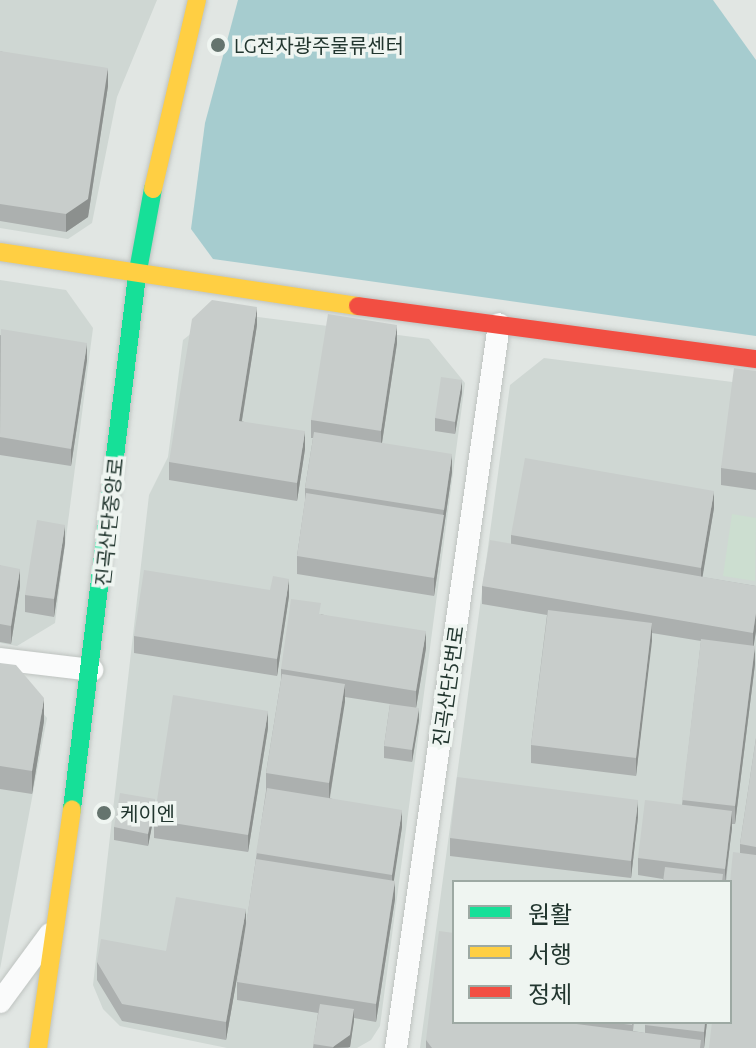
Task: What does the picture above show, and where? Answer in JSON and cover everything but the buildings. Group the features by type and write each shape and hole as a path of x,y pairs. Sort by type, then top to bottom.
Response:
{"street":[{"name":"진곡산단중앙로","path":"38,1048 59,919 92,670 137,276 170,100 197,0"},
{"path":"0,252 137,276 756,359"},
{"name":"진곡산단5번로","path":"396,1048 499,324"},
{"path":"0,659 92,670"},
{"path":"0,1002 59,919"}],"shaded area":[{"path":"0,0 157,0 117,97 92,223 68,239 0,228"},
{"path":"0,280 66,290 93,328 55,623 17,646 0,643"},
{"path":"218,312 429,339 465,383 380,1026 371,1040 357,1048 227,1048 120,1026 103,1009 93,985 149,495 168,457 183,340"},
{"path":"544,358 756,385 756,1048 420,1048 510,385"},
{"path":"0,682 20,686 47,718 0,969"}],"green space":[{"path":"732,514 756,518 755,581 723,576"}],"water":[{"path":"238,0 713,0 756,60 756,336 213,259 191,229 205,123"}],"traffic: fast":[{"path":"72,809 137,276 153,189"}],"traffic: slow":[{"path":"153,189 197,0"},
{"path":"0,252 358,306"},
{"path":"38,1048 72,809"}],"traffic: jam":[{"path":"358,306 756,359"}],"place":[{"name":"LG전자광주물류센터","path":"218,45"},
{"name":"케이엔","path":"104,813"}]}
